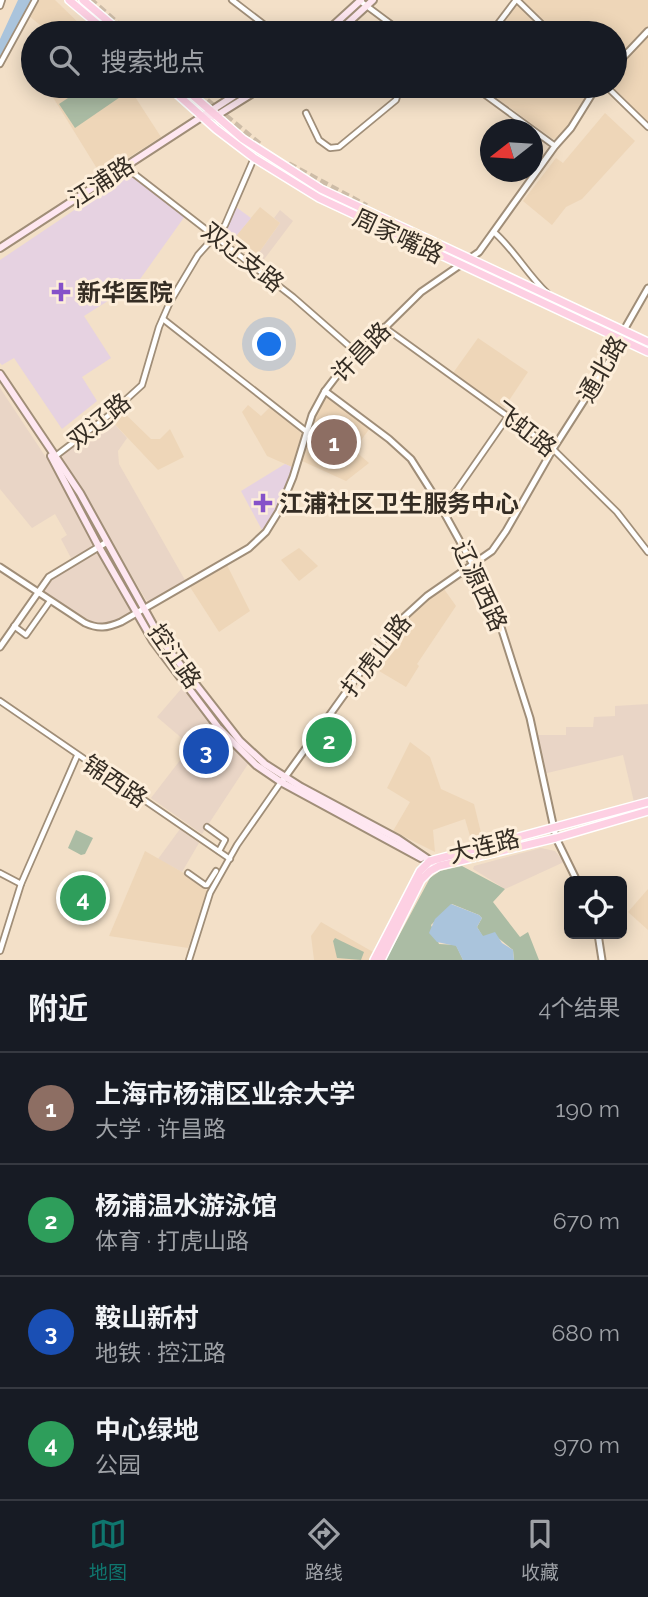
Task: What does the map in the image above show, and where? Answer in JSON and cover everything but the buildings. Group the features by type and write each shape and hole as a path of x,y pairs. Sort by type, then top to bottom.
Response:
{"main road":[{"path":"69,0 94,21"},
{"path":"83,0 108,21"},
{"path":"350,21 373,0"},
{"path":"338,21 361,1"},
{"name":"周家嘴路","path":"182,98 254,158 330,204 648,352"},
{"name":"周家嘴路","path":"196,98 250,144 321,189 648,342"},
{"name":"江浦路","path":"0,248 229,98"},
{"name":"江浦路","path":"203,117 216,116 245,98"},
{"name":"控江路","path":"0,377 80,493 107,542 153,641 182,684 234,743 256,765 385,840 439,866"},
{"name":"控江路","path":"54,458 99,547 140,611 224,723 283,779"},
{"name":"大连路","path":"374,960 420,871 430,860 648,802"},
{"name":"大连路","path":"381,960 421,880 430,871 439,866 556,838 648,811"}],"street":[{"path":"0,6 2,0"},
{"path":"24,21 35,0"},
{"path":"232,0 259,21"},
{"path":"500,21 516,0 538,21"},
{"path":"361,1 387,21"},
{"path":"0,64 21,26"},
{"path":"627,53 648,31"},
{"path":"306,113 319,140 330,148 338,147 397,98"},
{"path":"489,98 555,146"},
{"name":"许昌路","path":"0,567 37,593 98,628 114,626 237,556 258,540 274,520 285,499 312,415 325,391 357,353 421,292 471,259 495,233 590,98"},
{"path":"618,98 648,127"},
{"name":"双辽路","path":"54,458 142,385 163,319 198,255 225,225 254,158"},
{"name":"双辽支路","path":"124,166 293,297 357,353"},
{"path":"495,233 509,245 530,275 552,298"},
{"name":"通北路","path":"554,449 601,375 648,288"},
{"path":"163,319 307,432"},
{"name":"飞虹路","path":"384,327 554,449 617,512 648,552"},
{"name":"辽源西路","path":"325,391 411,459 443,510 472,565 496,613 521,688 556,838 575,876"},
{"path":"443,510 509,415"},
{"name":"打虎山路","path":"189,960 211,893 283,779 391,628 427,596 492,551 554,449"},
{"path":"0,647 49,577 107,542"},
{"path":"14,626 26,635 50,601"},
{"name":"锦西路","path":"0,701 230,859"},
{"path":"0,951 21,884 77,755"},
{"path":"207,827 225,840 219,851"},
{"path":"188,873 207,885 216,871"},
{"path":"0,873 21,884"},
{"path":"599,939 602,960"}],"shaded area":[{"path":"37,0 55,0 77,21 35,21 29,16"},
{"path":"520,0 648,0 648,122 624,98 627,98 627,21 503,21"},
{"path":"53,98 136,98 161,137 101,175"},
{"path":"497,98 587,98 576,119 559,138 553,139 543,132 543,119 525,119"},
{"path":"605,113 635,141 582,199 566,207 552,225 523,201 538,182 543,182 543,175 556,158 563,163"},
{"name":"新华医院","path":"128,174 185,216 138,282 84,316 111,358 82,377 97,401 62,429 14,358 2,365 0,363 0,260"},
{"path":"236,207 251,218 231,242 224,233"},
{"path":"260,207 280,223 253,261 231,242"},
{"path":"280,210 293,221 259,266 253,261 280,223 274,218"},
{"path":"478,338 528,372 504,408 453,373"},
{"path":"0,388 47,459 93,542 91,548 71,558 61,539 67,535 55,514 32,528 0,489"},
{"path":"325,398 330,398 370,428 354,450 369,463 346,481 302,461 317,411"},
{"path":"248,405 261,416 271,406 303,435 292,467 267,456 242,412"},
{"path":"121,410 151,439 160,439 170,429 184,457 158,470 109,418"},
{"path":"109,418 127,438 118,451 119,464 185,580 150,601 146,600 61,455"},
{"name":"江浦社区卫生服务中心","path":"285,464 292,467 283,494 262,530 241,491"},
{"path":"299,548 318,566 299,581 281,560"},
{"path":"99,552 131,612 111,622 99,624 44,592 60,574"},
{"path":"227,565 250,611 219,632 190,587"},
{"path":"444,589 456,606 417,664 419,666 406,687 369,665 412,611"},
{"path":"182,688 248,764 202,834 151,798 191,746 157,717"},
{"path":"648,704 648,799 634,802 623,755 543,774 534,735 566,735 566,727 593,727 594,717 615,716 615,706"},
{"path":"410,742 430,757 441,789 474,804 483,841 472,843 465,819 433,830 435,852 393,831 410,802 387,788"},
{"path":"180,829 199,843 182,872 158,859"},
{"path":"541,848 555,851 564,862 505,889 473,869 474,866"},
{"path":"145,851 182,872 208,891 188,948 109,936"},
{"path":"648,889 648,930 628,912"},
{"path":"321,922 373,952 369,960 314,960 311,936"}],"green space":[{"path":"68,98 119,98 75,128 59,104"},
{"path":"76,830 93,838 85,854 81,855 68,848"},
{"path":"462,866 505,889 493,902 520,937 528,932 539,960 514,960 513,950 497,937 483,937 477,927 482,918 479,915 452,904 431,925 439,944 456,945 463,960 386,960 430,878 440,871"},
{"path":"76,883 99,893 89,914 67,904"},
{"path":"335,938 364,952 361,960 337,958 333,941"}],"water":[{"path":"18,0 34,0 0,61 0,39"},
{"path":"332,723 343,731 329,751 329,757 332,759 329,764 312,754"},
{"path":"451,904 479,915 482,918 477,927 483,936 495,932 502,943 513,950 514,960 463,960 456,946 437,942 429,933 435,919"}],"tunnel":[{"path":"89,0 113,21"},
{"path":"187,98 251,152"},
{"path":"202,98 260,146"},
{"path":"288,165 366,207"},
{"path":"294,179 341,205"},
{"path":"619,332 648,346"}],"place":[{"name":"新华医院","path":"61,292"},
{"name":"上海市杨浦区业余大学","path":"334,442"},
{"name":"江浦社区卫生服务中心","path":"263,503"},
{"name":"杨浦温水游泳馆","path":"329,740"},
{"name":"鞍山新村","path":"206,751"},
{"name":"中心绿地","path":"83,898"}]}
